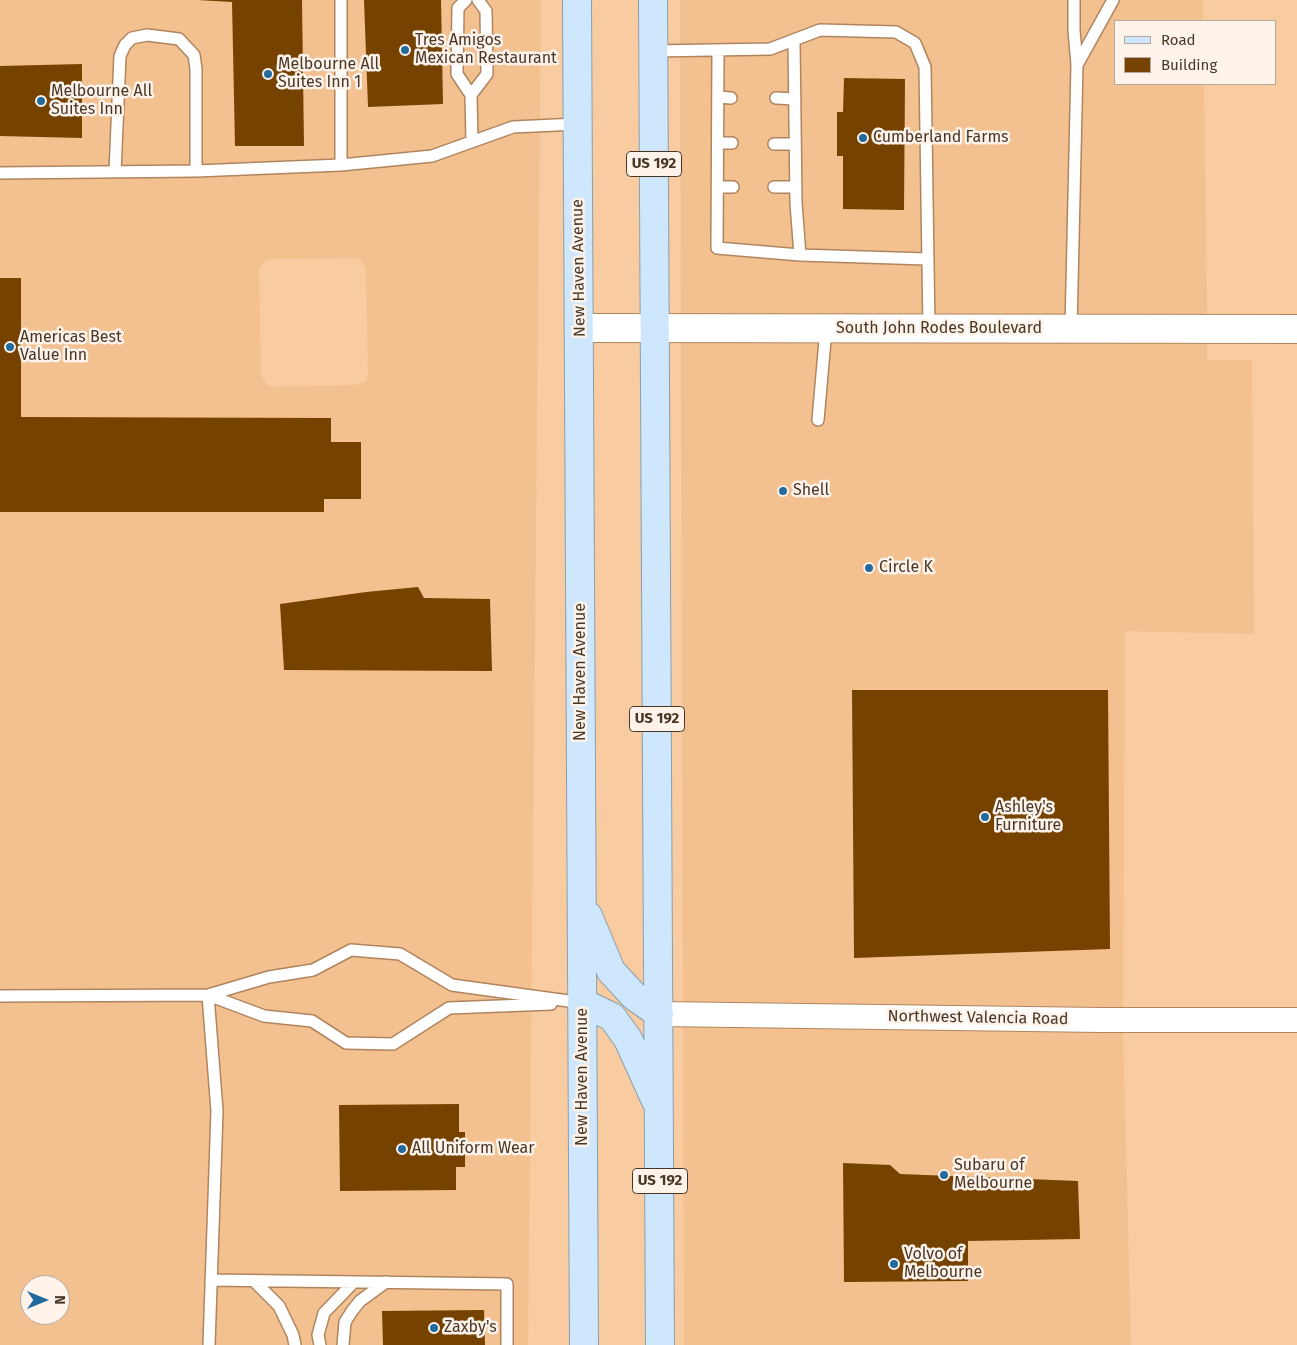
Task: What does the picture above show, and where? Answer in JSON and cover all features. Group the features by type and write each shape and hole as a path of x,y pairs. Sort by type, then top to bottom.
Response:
{"main road":[{"name":"New Haven Avenue","path":"578,0 584,1345"},
{"name":"US 192","path":"653,0 660,1345"},
{"name":"South John Rodes Boulevard","path":"580,328 1297,329"},
{"path":"582,903 611,971 634,996 659,1014"},
{"path":"583,1003 612,1017 628,1039 660,1110"}],"street":[{"name":"Northwest Valencia Road","path":"659,1014 1101,1020 1297,1020"}],"lane":[{"path":"341,0 341,165"},
{"path":"466,0 458,8 458,74 472,95 472,142"},
{"path":"472,95 487,74 486,11 478,0"},
{"path":"1071,329 1078,65 1074,30 1074,0"},
{"path":"1078,65 1113,0"},
{"path":"654,51 770,49 820,30 896,32 915,43 925,66 929,329"},
{"path":"115,172 120,56 132,38 147,35 179,39 194,55 196,69 196,171"},
{"path":"794,40 796,186 800,255"},
{"path":"718,50 717,248 800,255 927,260"},
{"path":"718,97 731,98"},
{"path":"776,98 795,99"},
{"path":"0,173 196,171 341,165 432,156 514,128 578,124"},
{"path":"718,143 732,143"},
{"path":"774,144 795,144"},
{"path":"774,186 796,186"},
{"path":"717,187 733,187"},
{"path":"818,420 826,329"},
{"path":"0,996 208,995 269,977 313,970 352,950 400,954 452,985 583,1003"},
{"path":"208,995 264,1016 312,1022 346,1042 393,1044 449,1008 583,1003"},
{"path":"208,995 217,1111 209,1345"},
{"path":"211,1280 507,1284 507,1345"},
{"path":"254,1281 278,1306 293,1335 295,1345"},
{"path":"320,1345 318,1335 324,1313 354,1282"},
{"path":"342,1345 345,1322 360,1301 386,1282"}],"shaded area":[{"path":"0,0 541,0 528,1345 0,1345","holes":["354,258 361,260 366,269 368,374 366,381 356,385 274,387 267,385 261,375 259,271 262,264 272,259"]},
{"path":"680,0 1203,0 1203,20 1114,20 1114,85 1204,85 1207,316 681,316"},
{"path":"681,342 1207,343 1207,360 1252,360 1254,634 1125,631 1123,1035 1131,1345 684,1345"}],"building":[{"name":"Melbourne All Suites Inn 1","path":"197,0 302,0 304,146 235,146 232,2"},
{"path":"364,0 441,0 443,104 368,107"},
{"name":"Melbourne All Suites Inn","path":"82,64 82,138 0,136 0,66"},
{"path":"844,78 905,79 904,210 843,209 843,156 837,156 837,112 843,112"},
{"name":"Americas Best Value Inn","path":"0,278 21,278 21,417 331,418 331,442 361,442 361,499 324,499 324,512 0,512"},
{"path":"418,587 424,598 490,599 492,671 284,670 280,604"},
{"path":"852,690 1108,690 1110,949 854,958"},
{"name":"All Uniform Wear","path":"459,1104 459,1132 465,1132 465,1167 456,1167 456,1190 340,1191 339,1105"},
{"path":"843,1163 890,1165 900,1174 1078,1181 1080,1239 968,1241 968,1281 844,1282"},
{"name":"Zaxby's","path":"484,1310 485,1345 383,1345 382,1311"}],"place":[{"name":"Tres Amigos Mexican Restaurant","path":"405,50"},
{"name":"Melbourne All Suites Inn 1","path":"268,74"},
{"name":"Melbourne All Suites Inn","path":"41,101"},
{"name":"Cumberland Farms","path":"863,138"},
{"name":"Americas Best Value Inn","path":"10,347"},
{"name":"Shell","path":"783,491"},
{"name":"Circle K","path":"869,568"},
{"name":"Ashley's Furniture","path":"985,817"},
{"name":"All Uniform Wear","path":"402,1149"},
{"name":"Subaru of Melbourne","path":"944,1175"},
{"name":"Volvo of Melbourne","path":"894,1264"},
{"name":"Zaxby's","path":"434,1328"}]}
